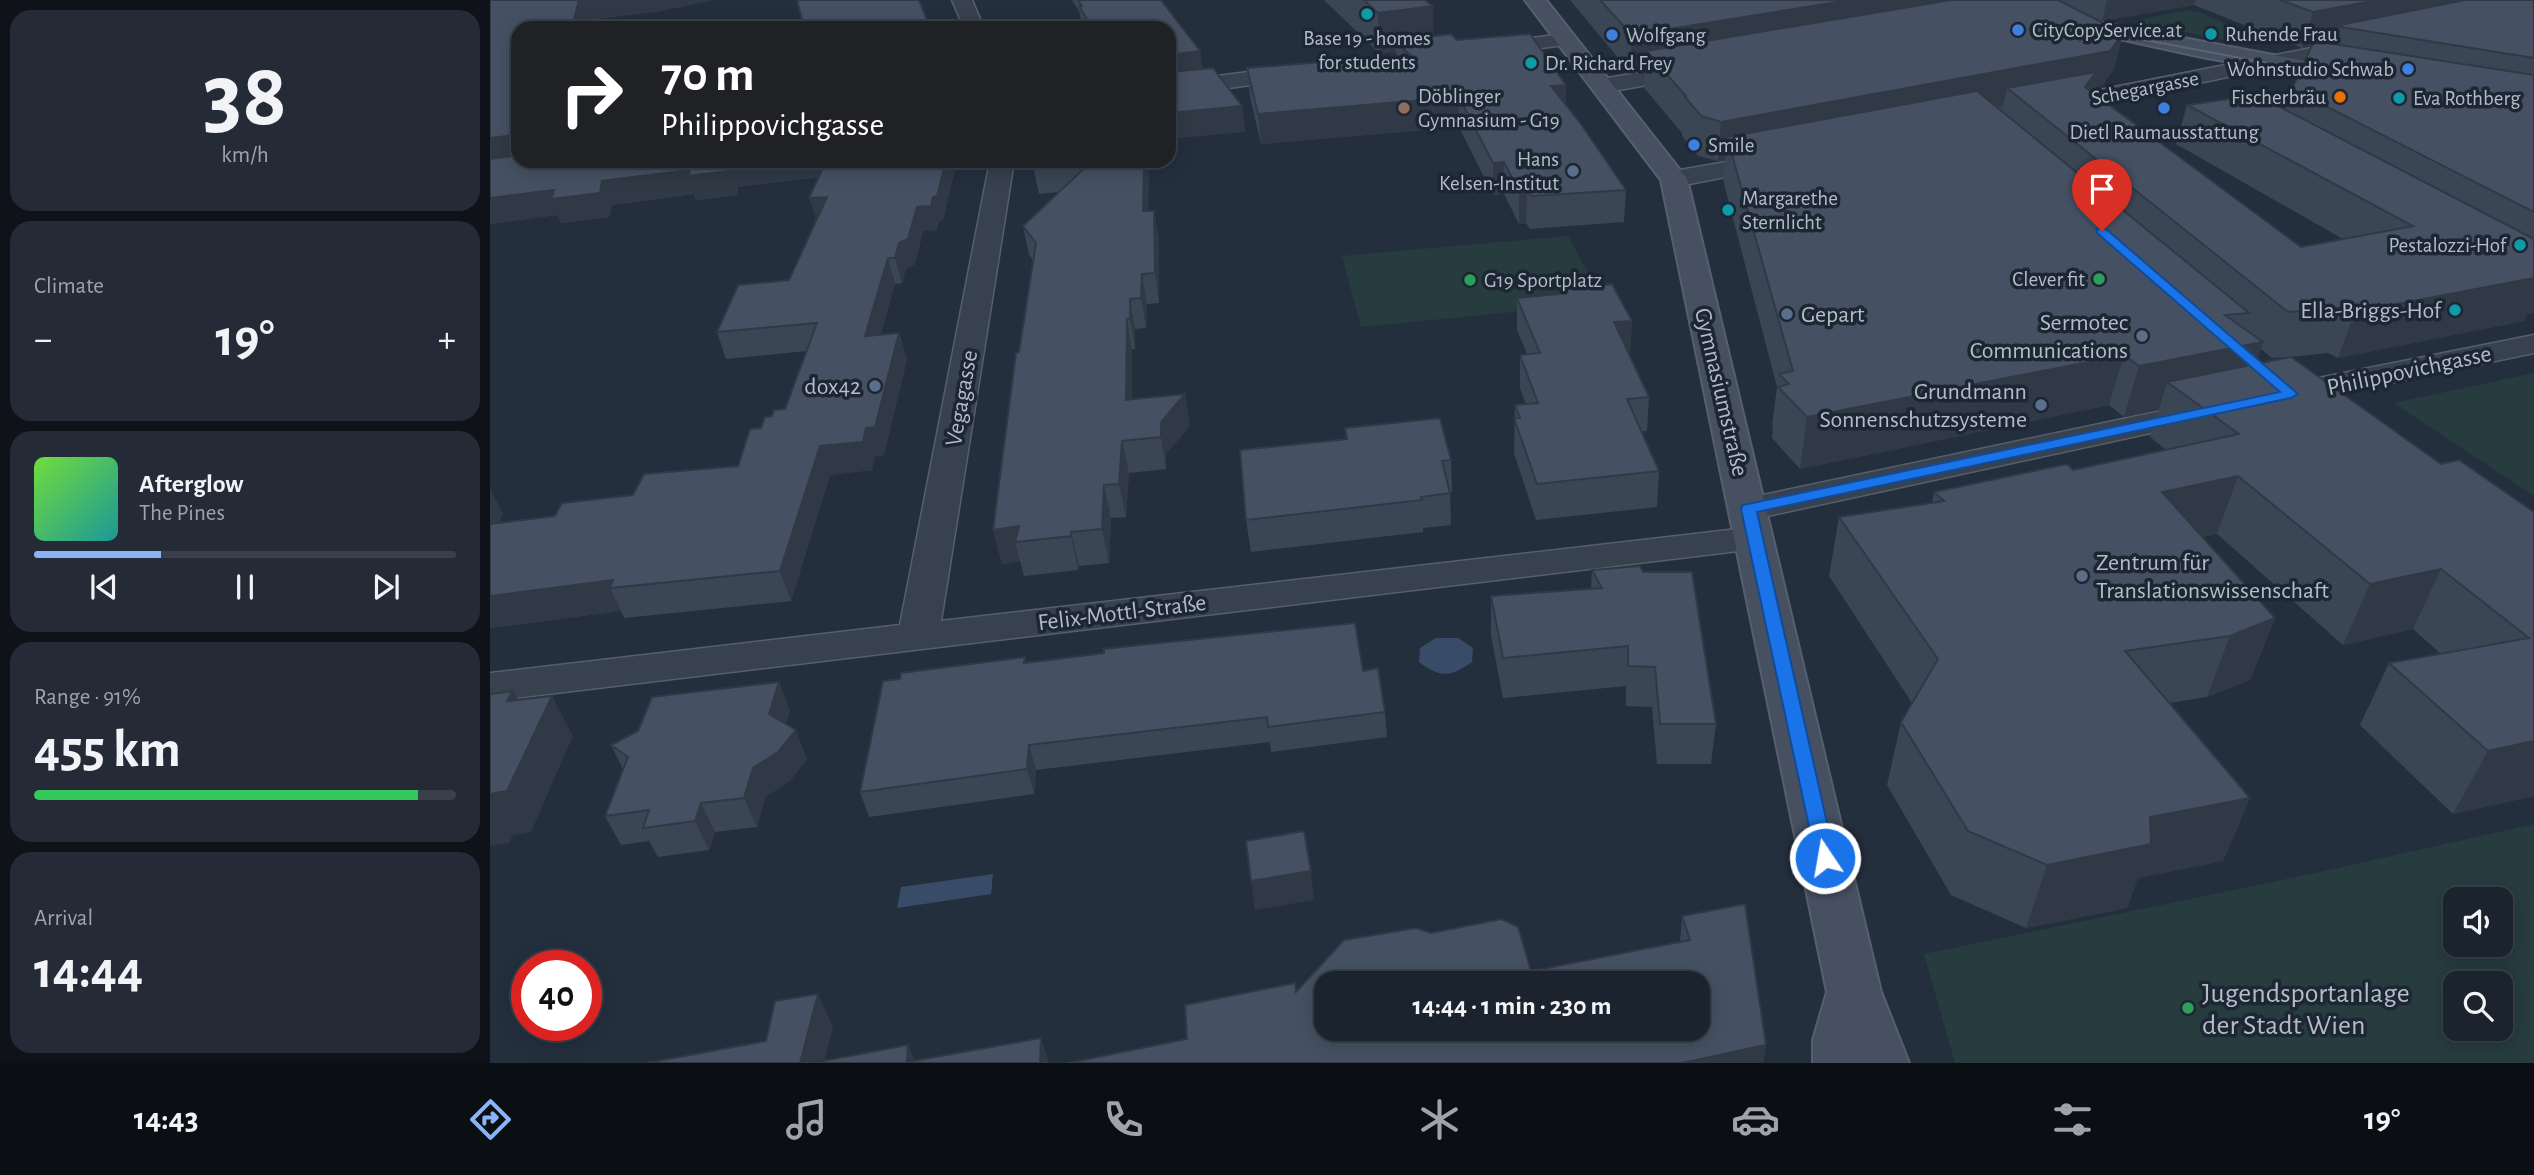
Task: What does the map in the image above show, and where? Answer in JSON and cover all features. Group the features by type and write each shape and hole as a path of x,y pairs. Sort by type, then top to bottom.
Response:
{"street":[{"path":"962,0 971,21"},
{"name":"Gymnasiumstraße","path":"1535,0 1674,179 1854,992 1881,1063"},
{"path":"2049,19 2375,80"},
{"path":"1472,51 1565,40"},
{"name":"Schegargasse","path":"2029,111 2374,41"},
{"path":"1602,86 1710,67"},
{"path":"1176,88 1314,71"},
{"path":"2175,83 2211,103"},
{"path":"1674,179 1792,157"},
{"name":"Vegagasse","path":"918,636 1001,168"},
{"name":"Philippovichgasse","path":"1752,523 2262,395 2534,344"},
{"name":"Felix-Mottl-Straße","path":"490,687 918,636 1752,523"},
{"name":"Gymnasiumstraße","path":"1841,1063 1841,1040 1854,992"}],"green space":[{"path":"2188,10 2199,12 2250,34 2234,42 2135,22"},
{"name":"G19 Sportplatz","path":"1568,236 1604,303 1361,327 1342,256"},
{"path":"2534,373 2534,496 2394,403"},
{"name":"Jugendsportanlage der Stadt Wien","path":"2534,824 2534,1063 1955,1063 1924,954 2320,872"}],"water":[{"path":"1436,638 1458,638 1473,648 1472,662 1458,671 1446,674 1426,667 1419,662 1420,648"},
{"path":"993,874 991,894 897,908 901,887"}],"building":[{"path":"490,0 579,0 574,21 511,21 511,136 490,138"},
{"path":"797,0 919,0 927,21 802,21"},
{"path":"1078,0 1161,0 1200,51 1176,54 1176,21 1088,21 1079,6 1082,6"},
{"path":"1364,0 1425,0 1433,6 1378,13"},
{"path":"1600,0 1850,0 1632,35"},
{"path":"1951,0 2058,0 2123,33 2110,51 1721,122 1701,116 1646,51"},
{"path":"2280,0 2378,0 2313,12"},
{"path":"2465,0 2534,0 2534,58 2335,26"},
{"path":"1451,34 1457,40 1530,34 1566,85 1551,86 1581,124 1626,190 1531,196 1527,190 1519,191 1504,162 1493,163 1459,97 1258,114 1247,68 1410,55 1395,41"},
{"path":"2314,41 2534,75 2534,212 2292,89"},
{"path":"1213,68 1242,106 1176,112 1176,71"},
{"path":"2096,72 2085,87 2301,247 2413,226 2187,105 2257,95 2534,239 2534,278 2355,312 2346,307 2288,312 2007,88"},
{"path":"1977,91 2249,313 2225,315 2263,342 2139,366 2124,355 1807,417 1778,387 1789,384 1779,374 1793,371 1727,137"},
{"path":"511,156 511,168 729,168 729,171 688,176 690,170 602,181 600,193 551,199 554,190 490,198 490,159"},
{"path":"823,168 944,168 937,196 933,197 931,206 917,207 908,239 899,243 895,258 888,258 865,336 899,333 875,427 866,428 863,442 820,446 780,571 610,588 613,580 490,596 490,524 555,516 562,503 633,495 644,474 738,466 750,429 761,428 765,417 772,416 774,410 785,409 817,323 717,332 738,285 789,280 827,197 809,198"},
{"path":"1085,168 1144,168 1143,211 1154,211 1155,273 1142,274 1141,298 1130,299 1130,319 1127,319 1126,400 1185,394 1161,422 1161,437 1122,441 1119,484 1104,485 1102,529 1071,532 1071,536 1015,542 1019,526 993,530 1016,353 1019,352 1036,243 1023,226"},
{"path":"1612,284 1632,321 1614,322 1649,397 1627,399 1659,471 1537,484 1514,418 1520,418 1515,405 1538,403 1520,355 1540,353 1517,298 1560,294 1558,289"},
{"path":"2291,357 2441,464 2459,460 2534,512 2534,741 2488,751 2389,663 2529,638 2441,569 2370,584 2238,476 2162,492 2275,618 2230,636 2125,651 2250,798 2150,817 2151,844 2047,865 1968,831 1901,722 1938,659 1839,517 1944,501 1934,492 2067,464 2073,470 2239,434 2167,382"},
{"path":"1440,418 1451,460 1442,461 1450,493 1421,497 1422,500 1246,520 1240,450 1347,439 1345,428"},
{"path":"1640,566 1643,572 1692,572 1716,724 1660,724 1655,667 1628,666 1628,646 1503,658 1491,596 1602,588 1592,570"},
{"path":"1355,623 1363,671 1378,668 1385,712 1268,727 1267,717 1029,745 1027,769 860,792 883,681 900,679 901,673 1025,657 1024,663 1104,653 1104,649"},
{"path":"779,682 769,714 796,730 778,752 753,768 744,798 701,803 695,821 643,828 649,810 605,816 628,757 611,745 638,731 652,697"},
{"path":"513,691 507,701 552,696 507,791 490,794 490,694"},
{"path":"1304,831 1311,871 1251,881 1246,841"},
{"path":"1745,904 1766,1045 1682,1063 1068,1063 1187,1039 1185,1005 1295,983 1296,992 1314,972 1314,1041 1710,1041 1710,971 1531,971 1690,940 1682,916"},
{"path":"1502,919 1518,927 1531,971 1315,971 1344,940 1416,928 1431,933"},
{"path":"818,994 800,1063 646,1063 766,1041 775,1001"},
{"path":"1041,1038 1040,1063 812,1063 908,1045 907,1062"}],"tram line":[{"path":"2103,32 2320,73"}],"place":[{"name":"Base 19 - homes for students","path":"1367,14"},
{"name":"CityCopyService.at","path":"2018,30"},
{"name":"Ruhende Frau","path":"2211,34"},
{"name":"Wolfgang","path":"1612,35"},
{"name":"Dr. Richard Frey","path":"1531,63"},
{"name":"Wohnstudio Schwab","path":"2408,69"},
{"name":"Fischerbräu","path":"2340,97"},
{"name":"Eva Rothberg","path":"2399,98"},
{"name":"Döblinger Gymnasium - G19","path":"1404,108"},
{"name":"Dietl Raumausstattung","path":"2164,108"},
{"name":"Smile","path":"1694,145"},
{"name":"Hans Kelsen-Institut","path":"1573,171"},
{"name":"Margarethe Sternlicht","path":"1728,210"},
{"name":"Pestalozzi-Hof","path":"2520,245"},
{"name":"Clever fit","path":"2099,279"},
{"name":"G19 Sportplatz","path":"1470,280"},
{"name":"Ella-Briggs-Hof","path":"2455,310"},
{"name":"Gepart","path":"1787,314"},
{"name":"Sermotec Communications","path":"2142,336"},
{"name":"dox42","path":"875,386"},
{"name":"Grundmann Sonnenschutzsysteme","path":"2041,405"},
{"name":"Zentrum für Translationswissenschaft","path":"2082,576"},
{"name":"Jugendsportanlage der Stadt Wien","path":"2188,1008"}],"route":[{"path":"1825,858 1749,509 2291,394 2102,231"}]}
